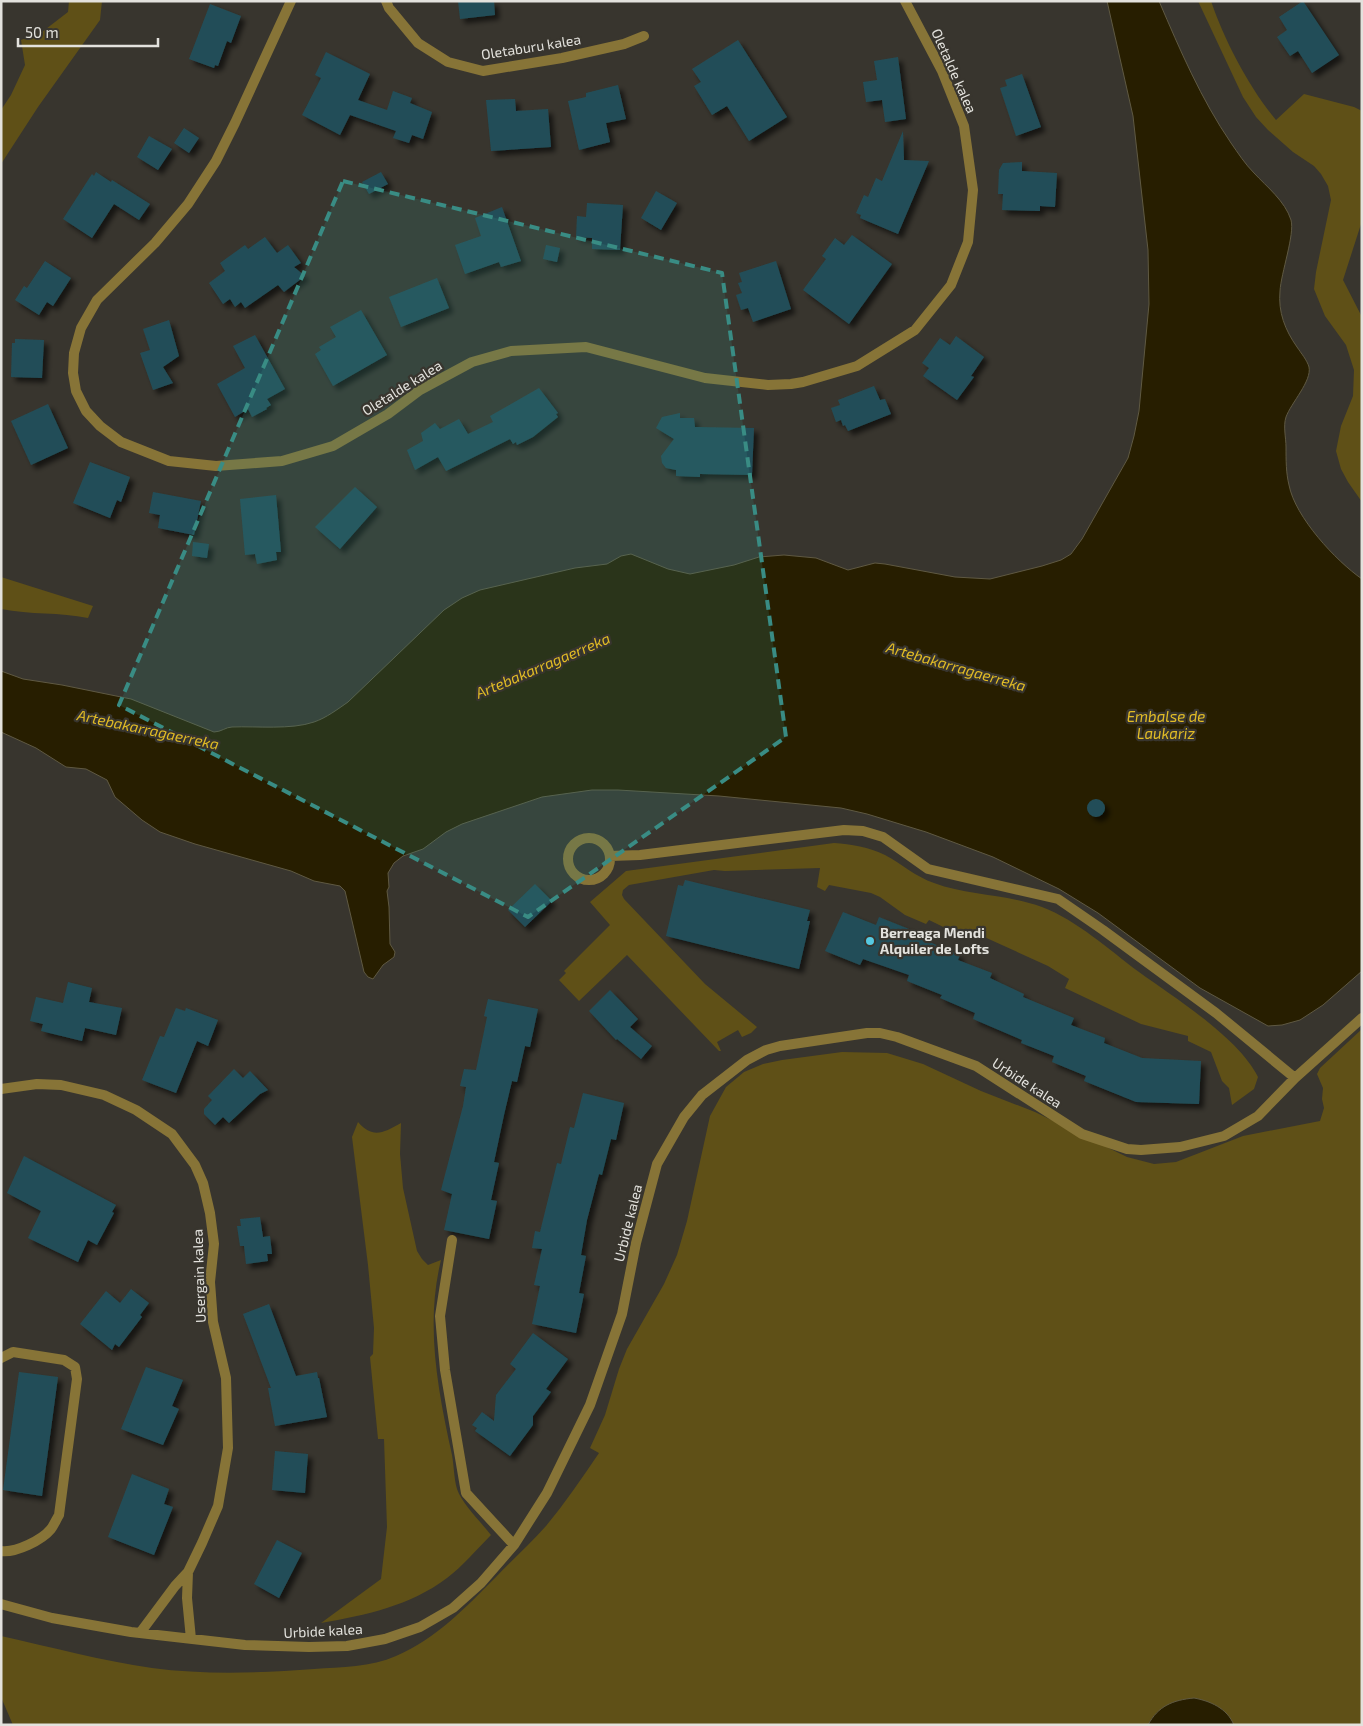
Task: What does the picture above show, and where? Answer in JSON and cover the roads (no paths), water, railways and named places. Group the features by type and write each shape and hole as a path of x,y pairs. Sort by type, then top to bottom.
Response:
{"street":[{"name":"Oletalde kalea","path":"291,1 216,161 188,204 161,237 96,300 81,328 74,353 72,373 76,391 86,411 100,426 121,442 169,462 216,466 282,461 333,446 388,414 420,390 472,362 511,351 586,347 704,378 768,385 791,384 857,366 916,330 952,285 968,242 973,190 964,126 942,71 905,1"},
{"name":"Oletaburu kalea","path":"386,1 389,8 418,44 448,62 483,71 562,58 624,44 644,36"},
{"path":"610,856 640,855 844,830 863,831 883,837 928,868 1058,899 1216,1012 1294,1078"},
{"path":"585,837 600,840 606,844 610,856 610,866 606,872 593,880 586,880 576,875 568,863 570,848 578,840 585,837"},
{"name":"Urbide kalea","path":"1,1604 52,1618 140,1633 245,1645 309,1647 348,1646 384,1639 420,1627 453,1608 488,1575 514,1545 547,1493 590,1405 622,1314 636,1243 657,1164 684,1117 702,1095 747,1060 766,1050 780,1046 867,1033 880,1033 897,1037 976,1066 1082,1134 1127,1149 1141,1150 1180,1147 1224,1136 1258,1116 1294,1078 1362,1018"},
{"name":"Usergain kalea","path":"1,1089 37,1084 61,1085 104,1094 136,1110 172,1134 195,1165 204,1183 214,1244 210,1282 212,1314 226,1378 228,1448 218,1506 202,1543 188,1572 175,1586 140,1633"},
{"path":"452,1240 440,1316 446,1379 466,1493 514,1545"},
{"path":"1,1358 13,1352 64,1360 75,1367 77,1379 59,1515 52,1528 42,1538 6,1552 1,1551"},
{"name":"Usergain kalea","path":"188,1572 187,1598 191,1639"}],"water":[{"name":"Embalse de Laukariz","path":"1107,1 1159,1 1192,74 1220,126 1248,166 1280,200 1291,220 1290,244 1281,283 1280,306 1286,327 1307,362 1309,373 1285,421 1288,480 1299,511 1308,524 1329,550 1362,579 1362,971 1323,1005 1300,1020 1282,1025 1268,1026 1200,988 1098,913 1059,889 993,857 926,832 867,814 841,808 719,796 618,790 592,790 542,797 462,824 446,832 423,849 403,856 394,863 388,873 389,887 387,891 390,944 395,952 394,957 383,965 373,979 364,972 345,891 340,886 314,881 291,871 195,844 160,832 142,820 115,797 107,780 86,769 66,767 36,748 1,732 1,671 23,679 131,699 214,732 230,727 285,727 314,722 348,702 444,610 462,598 480,590 575,568 607,564 621,556 631,554 668,569 690,574 734,565 759,557 784,555 816,558 848,570 875,563 955,577 990,579 1042,566 1061,560 1071,554 1082,539 1128,458 1139,411 1149,304 1148,250 1133,116"},
{"path":"1194,1698 1217,1706 1227,1714 1234,1725 1148,1725 1156,1713 1167,1705 1179,1700"}],"place":[{"name":"Berreaga Mendi Alquiler de Lofts","path":"870,941"}],"water label":[{"name":"Artebakarragaerreka","path":"543,666"},
{"name":"Artebakarragaerreka","path":"956,667"},
{"name":"Artebakarragaerreka","path":"148,730"}]}
